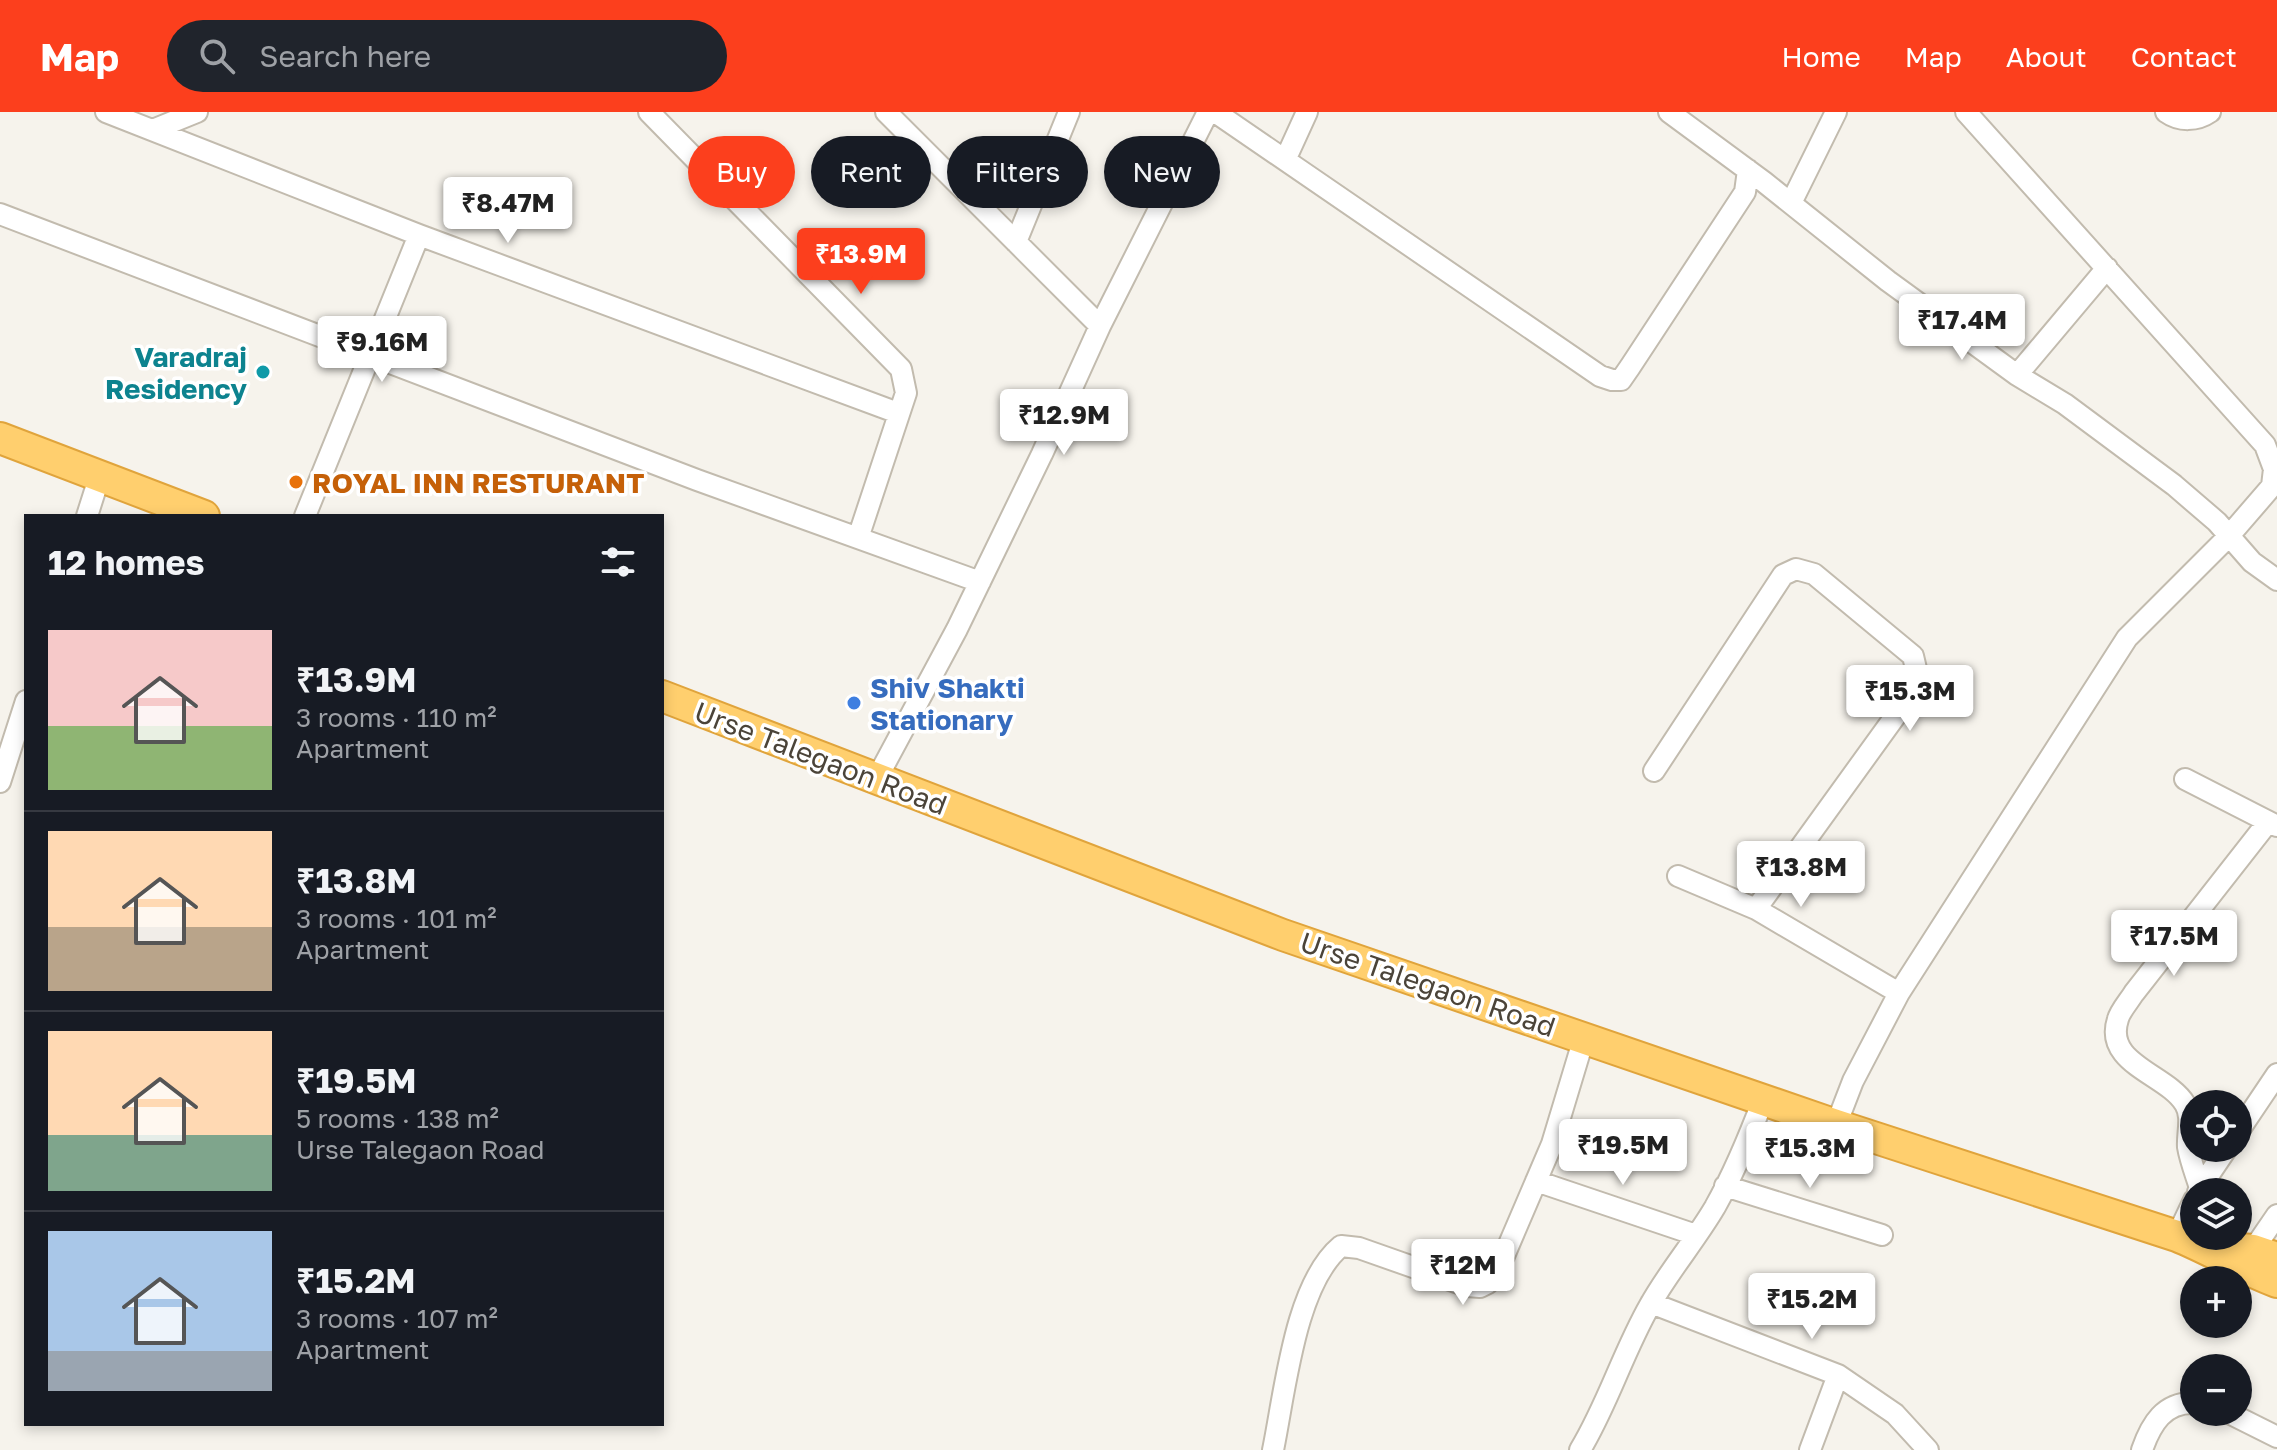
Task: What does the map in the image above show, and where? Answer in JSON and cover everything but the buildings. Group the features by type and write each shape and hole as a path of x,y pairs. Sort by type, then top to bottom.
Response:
{"highway":[{"path":"0,438 199,514"},
{"name":"Urse Talegaon Road","path":"664,697 1283,935 1836,1125 2180,1238"},
{"name":"Urse Talegaon Road","path":"2207,1250 2244,1270 2277,1282"},
{"name":"Urse Talegaon Road","path":"2242,1250 2265,1254"}],"street":[{"path":"106,112 419,235 898,413"},
{"path":"155,129 197,112"},
{"path":"649,112 901,369 906,393 858,538"},
{"path":"886,112 1100,326"},
{"path":"1016,242 1069,112"},
{"path":"876,780 980,582 1100,326 1208,112"},
{"path":"1215,112 1286,158 1521,323 1600,376 1612,380 1621,380 1745,192 1748,170"},
{"path":"1286,158 1307,112"},
{"path":"1791,203 1836,112"},
{"path":"1836,1125 1853,1081 1899,993 2127,638 2228,537 2272,486 2276,468 2265,445 1966,112"},
{"path":"2166,112 2173,117 2190,120 2210,112"},
{"path":"1662,113 1748,170 1888,281 2017,375 2065,404 2174,485 2217,522 2252,562 2277,580"},
{"path":"0,214 697,480 980,582"},
{"path":"306,514 419,235"},
{"path":"2017,375 2107,268"},
{"path":"88,514 100,475"},
{"path":"1654,771 1783,575 1796,569 1814,574 1913,656 1917,673 1912,693 1756,909"},
{"path":"0,782 24,707"},
{"path":"2185,779 2273,824 2134,993 2118,1019 2115,1039 2120,1051 2175,1093 2186,1106 2188,1148 2194,1178"},
{"path":"1678,876 1756,909 1899,993"},
{"path":"1273,1450 1301,1315 1318,1272 1328,1257 1341,1246 1359,1248 1467,1286 1480,1287 1488,1283 1496,1273 1552,1144 1584,1038"},
{"path":"2252,1111 2277,1074"},
{"path":"1580,1450 1606,1402 1632,1339 1651,1303 1696,1235 1743,1152 1763,1100"},
{"path":"1536,1181 1696,1235"},
{"path":"1725,1186 1882,1235"},
{"path":"2265,1254 2277,1215"},
{"path":"1651,1303 1838,1375 1895,1414 1928,1450"},
{"path":"1810,1450 1838,1375"},
{"path":"2142,1450 2156,1420 2180,1403"},
{"path":"2252,1424 2277,1437"}],"place":[{"name":"Varadraj Residency","path":"263,372"},
{"name":"ROYAL INN RESTURANT","path":"296,482"},
{"name":"Shiv Shakti Stationary","path":"854,703"}]}
